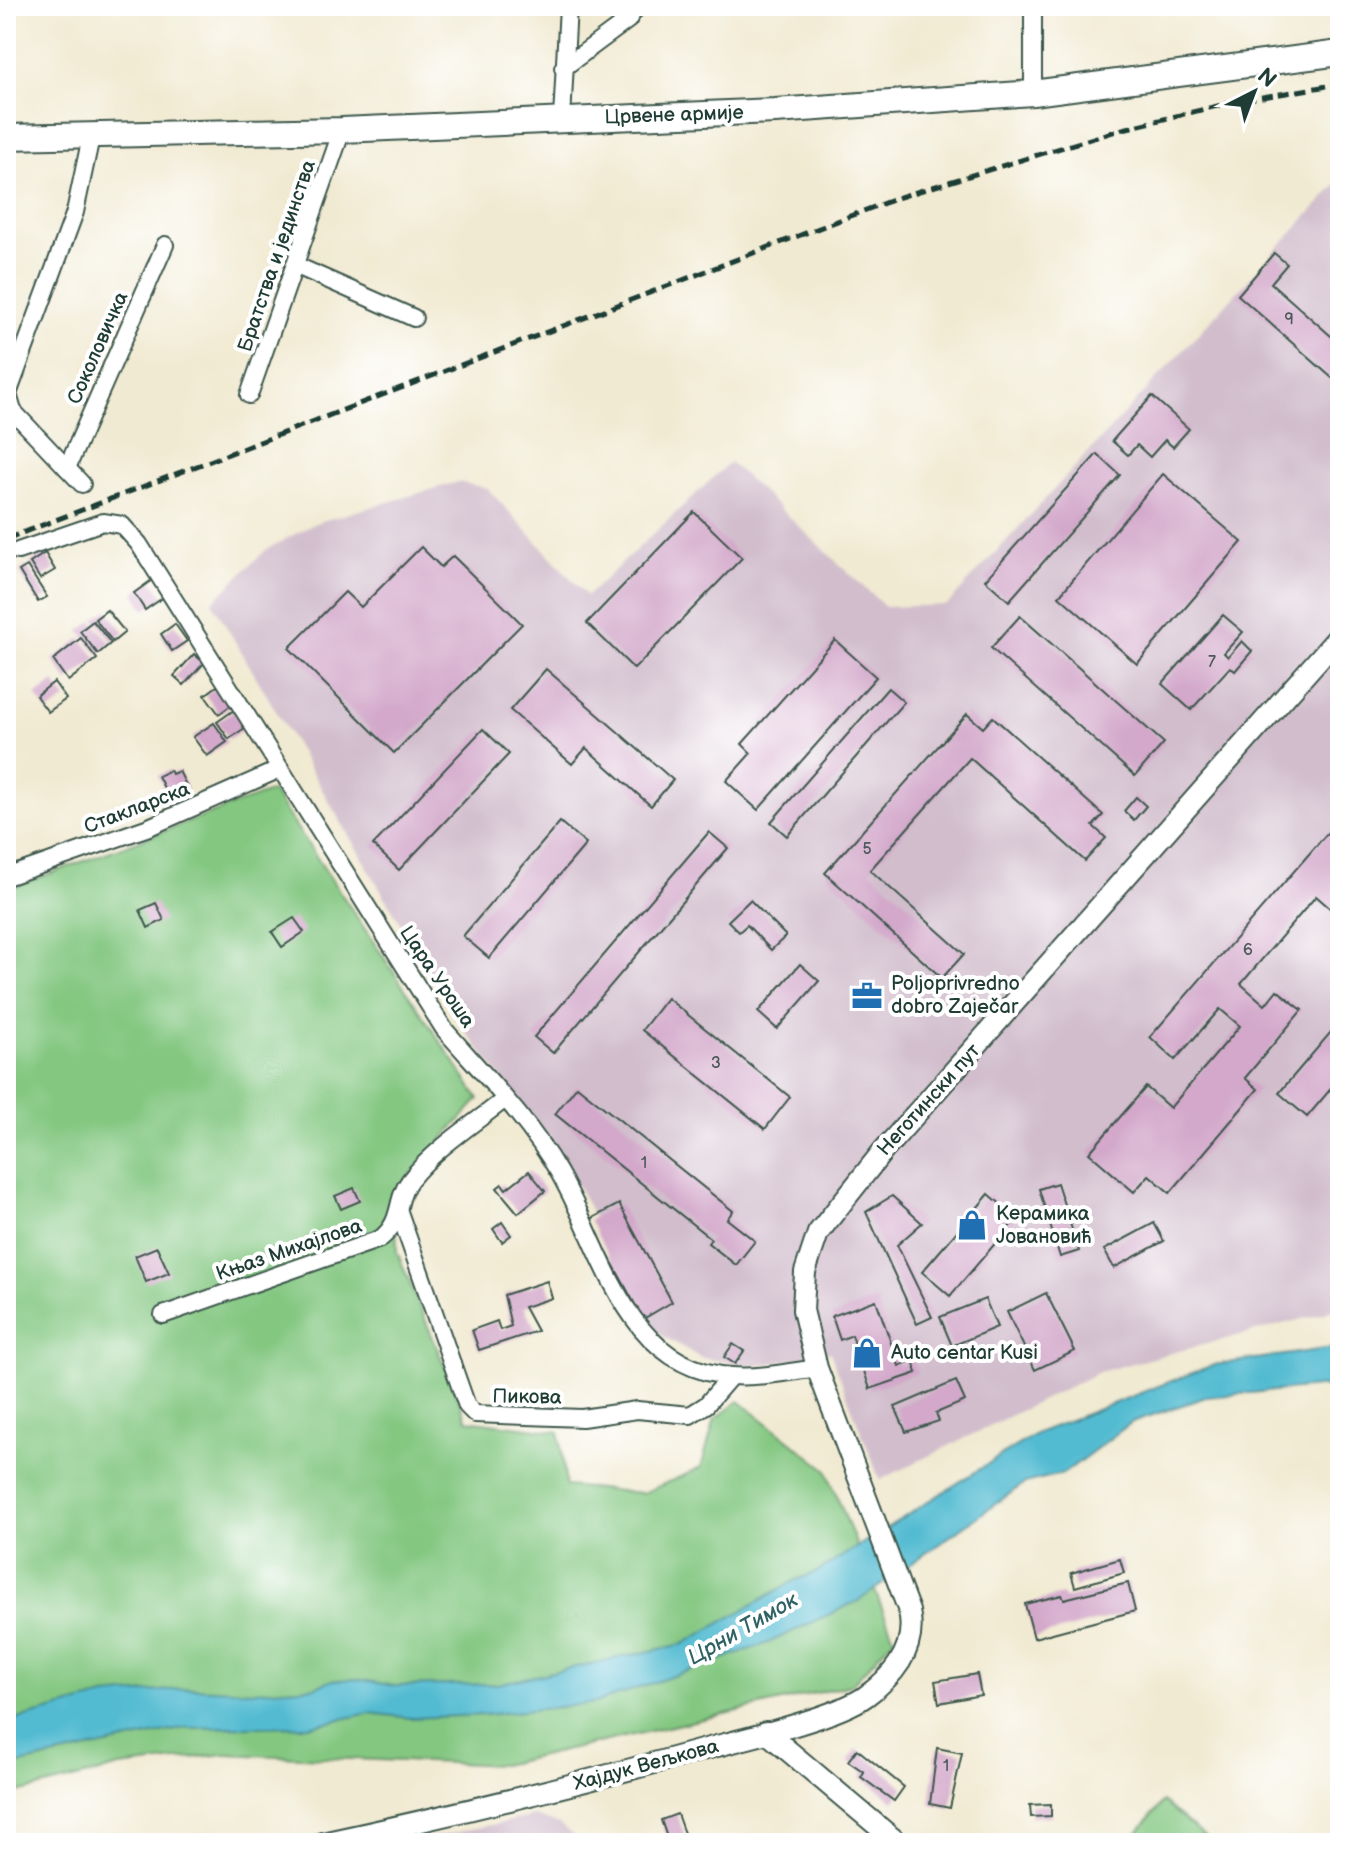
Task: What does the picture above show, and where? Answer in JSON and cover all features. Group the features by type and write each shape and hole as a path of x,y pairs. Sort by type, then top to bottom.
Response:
{"main road":[{"name":"Црвене армије","path":"6,137 342,130 775,111 1033,93 1340,53"}],"street":[{"path":"562,119 568,6"},
{"path":"563,68 628,20 637,6"},
{"path":"1033,6 1033,93"},
{"name":"Братства и јединства","path":"249,395 297,266 342,130"},
{"path":"82,484 13,411 8,394 75,212 91,137"},
{"name":"Соколовичка","path":"67,468 165,245"},
{"path":"297,266 414,318"},
{"name":"Цара Уроша","path":"18,551 103,522 122,525 153,562 444,1029 505,1099 559,1171 612,1283 644,1333 682,1365 731,1376 817,1368"},
{"name":"Неготински пут","path":"909,1611 848,1457 817,1368 803,1292 805,1272 818,1233 883,1151 1340,635"},
{"name":"Стакларска","path":"6,877 149,827 280,769"},
{"name":"Књаз Михајлова","path":"163,1315 380,1239 391,1231 403,1191 422,1167 505,1099"},
{"name":"Пикова","path":"399,1212 467,1406 475,1414 582,1418 637,1410 690,1415 698,1412 731,1376"},
{"name":"Хајдук Вељкова","path":"322,1843 546,1793 848,1706 873,1691 897,1667 911,1641 913,1630 909,1611"},
{"path":"766,1732 898,1843"}],"shaded area":[{"path":"1340,181 1340,1306 1325,1313 1099,1372 880,1480 830,1352 756,1366 701,1358 653,1330 562,1156 459,1023 212,602 266,550 315,523 458,482 487,488 587,596 730,462 885,607 947,605"},
{"path":"534,1816 559,1824 582,1843 405,1843"}],"green space":[{"path":"272,791 479,1099 395,1192 397,1252 467,1420 559,1432 566,1486 643,1493 701,1468 715,1419 739,1401 826,1469 894,1638 851,1685 502,1765 224,1754 120,1767 6,1796 6,890"},
{"path":"1163,1802 1212,1843 1138,1843 1133,1838"}],"water":[{"name":"Црни Тимок","path":"1340,1347 1340,1385 1206,1397 1132,1422 1064,1473 1025,1483 860,1600 768,1643 595,1703 485,1715 410,1718 370,1713 309,1726 185,1728 6,1767 6,1722 105,1696 192,1688 256,1691 315,1687 333,1680 358,1679 394,1686 497,1684 683,1644 796,1580 817,1572 1037,1433 1213,1365"}],"building":[{"path":"1274,253 1287,264 1271,283 1340,344 1340,385 1238,295"},
{"path":"1152,396 1189,429 1173,447 1165,440 1150,457 1137,445 1128,455 1112,441"},
{"path":"1097,454 1120,475 1009,601 985,580"},
{"path":"1163,474 1242,542 1137,664 1059,596"},
{"path":"694,512 742,558 634,669 587,623"},
{"path":"421,547 441,567 453,556 522,624 394,753 289,648 345,592 361,607"},
{"path":"45,553 55,570 40,579 30,563"},
{"path":"27,566 47,597 38,602 19,571"},
{"path":"152,580 164,597 145,610 134,593"},
{"path":"107,610 125,632 113,642 95,619"},
{"path":"1223,615 1243,632 1224,653 1228,657 1242,641 1252,651 1235,671 1230,667 1191,710 1162,684"},
{"path":"1020,616 1164,743 1135,776 991,648"},
{"path":"93,621 111,643 98,654 80,631"},
{"path":"175,624 187,641 172,651 161,634"},
{"path":"81,638 97,659 68,681 53,660"},
{"path":"835,640 876,677 758,810 726,781 751,753 742,744"},
{"path":"194,654 204,663 184,685 174,676"},
{"path":"546,669 673,780 651,806 586,748 572,764 510,710"},
{"path":"54,682 66,699 48,712 36,696"},
{"path":"220,684 234,703 219,714 205,695"},
{"path":"888,688 904,702 787,836 771,822"},
{"path":"237,708 249,725 229,739 217,722"},
{"path":"967,714 983,728 993,717 1103,815 1093,826 1106,838 1085,861 970,758 870,870 964,954 942,978 825,873"},
{"path":"214,723 227,742 207,756 193,737"},
{"path":"483,729 509,754 399,870 373,845"},
{"path":"170,770 172,774 179,771 188,789 169,798 158,776"},
{"path":"1136,797 1146,806 1134,820 1124,811"},
{"path":"560,822 586,844 489,958 463,936"},
{"path":"1329,831 1340,841 1340,917 1316,896 1241,984 1265,1005 1277,990 1302,1010 1245,1078 1258,1089 1170,1193 1149,1175 1134,1192 1089,1153 1146,1087 1170,1108 1240,1026 1220,1009 1175,1060 1150,1037"},
{"path":"709,832 728,848 553,1053 534,1037"},
{"path":"750,900 786,936 771,950 747,925 739,932 728,921"},
{"path":"156,903 164,920 148,928 140,910"},
{"path":"294,918 304,932 282,947 272,932"},
{"path":"800,964 819,981 777,1029 758,1012"},
{"path":"667,998 790,1097 765,1129 642,1030"},
{"path":"1336,1026 1340,1029 1340,1078 1307,1117 1279,1093"},
{"path":"577,1086 733,1211 727,1219 755,1241 736,1265 708,1243 711,1239 555,1114"},
{"path":"529,1171 545,1191 518,1213 497,1188 502,1184 506,1189"},
{"path":"1057,1183 1079,1251 1060,1257 1039,1189"},
{"path":"354,1188 360,1201 341,1209 335,1196"},
{"path":"989,1194 1017,1218 950,1296 922,1272"},
{"path":"892,1196 922,1223 897,1245 932,1317 917,1324 866,1212"},
{"path":"619,1204 672,1302 643,1319 589,1220"},
{"path":"502,1222 511,1235 502,1242 493,1229"},
{"path":"1154,1223 1164,1241 1114,1268 1104,1250"},
{"path":"157,1247 169,1273 146,1282 135,1256"},
{"path":"547,1281 552,1298 524,1307 537,1331 479,1350 472,1330 497,1321 500,1330 511,1326 504,1295"},
{"path":"1046,1293 1075,1351 1035,1370 1007,1312"},
{"path":"985,1299 997,1327 952,1346 940,1317"},
{"path":"876,1300 899,1366 913,1360 917,1373 870,1389 852,1335 840,1340 832,1316"},
{"path":"733,1344 744,1351 735,1364 724,1357"},
{"path":"956,1381 965,1401 936,1413 939,1421 906,1432 895,1407"},
{"path":"1120,1559 1124,1573 1075,1587 1071,1573"},
{"path":"1128,1583 1135,1611 1034,1638 1025,1604 1062,1595 1064,1599"},
{"path":"977,1674 981,1695 939,1703 935,1681"},
{"path":"937,1748 962,1753 950,1808 930,1804"},
{"path":"857,1749 904,1787 894,1801 861,1777 864,1772 848,1761"},
{"path":"1051,1804 1051,1816 1031,1817 1030,1805"},
{"path":"677,1814 688,1843 669,1843 661,1820"}],"railway":[{"path":"6,539 900,197 1123,129 1238,101 1340,84"}],"place":[{"name":"Poljoprivredno dobro Zaječar","path":"867,996"},
{"name":"Керамика Јовановић","path":"972,1225"},
{"name":"Auto centar Kusi","path":"867,1353"}]}
